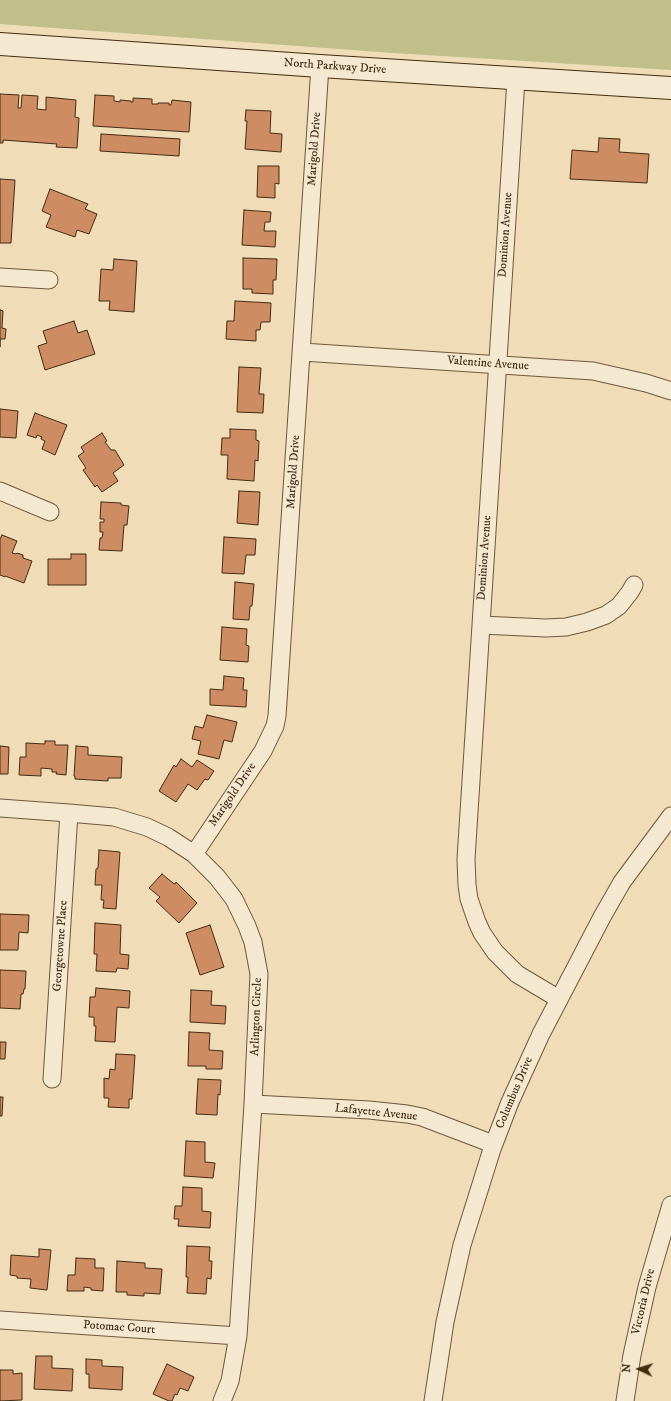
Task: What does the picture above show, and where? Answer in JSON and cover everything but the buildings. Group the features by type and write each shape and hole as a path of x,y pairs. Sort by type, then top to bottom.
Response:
{"main road":[{"name":"North Parkway Drive","path":"0,44 671,88"}],"street":[{"name":"Marigold Drive","path":"194,854 270,740 276,721 280,687 320,66"},
{"name":"Dominion Avenue","path":"516,79 466,859 467,885 469,899 482,934 495,952 517,974 559,999"},
{"path":"0,277 49,280"},
{"name":"Valentine Avenue","path":"302,352 593,372 646,383 671,391"},
{"path":"0,491 50,512"},
{"path":"481,625 546,628 566,627 587,622 606,615 619,606 634,585"},
{"name":"Arlington Circle","path":"0,808 114,817 138,824 168,837 194,854 217,877 234,899 253,942 259,974 259,986 238,1336 230,1381 222,1401"},
{"name":"Georgetowne Place","path":"52,1079 69,813"},
{"name":"Columbus Drive","path":"433,1401 445,1322 456,1269 468,1221 493,1144 524,1070 589,941 622,882 671,816"},
{"name":"Lafayette Avenue","path":"253,1104 369,1110 407,1114 422,1117 493,1144"},
{"name":"Victoria Drive","path":"625,1401 644,1299 671,1205"},
{"name":"Potomac Court","path":"0,1320 238,1336"}],"shaded area":[{"path":"0,0 671,0 671,70 393,53 0,24"}]}
